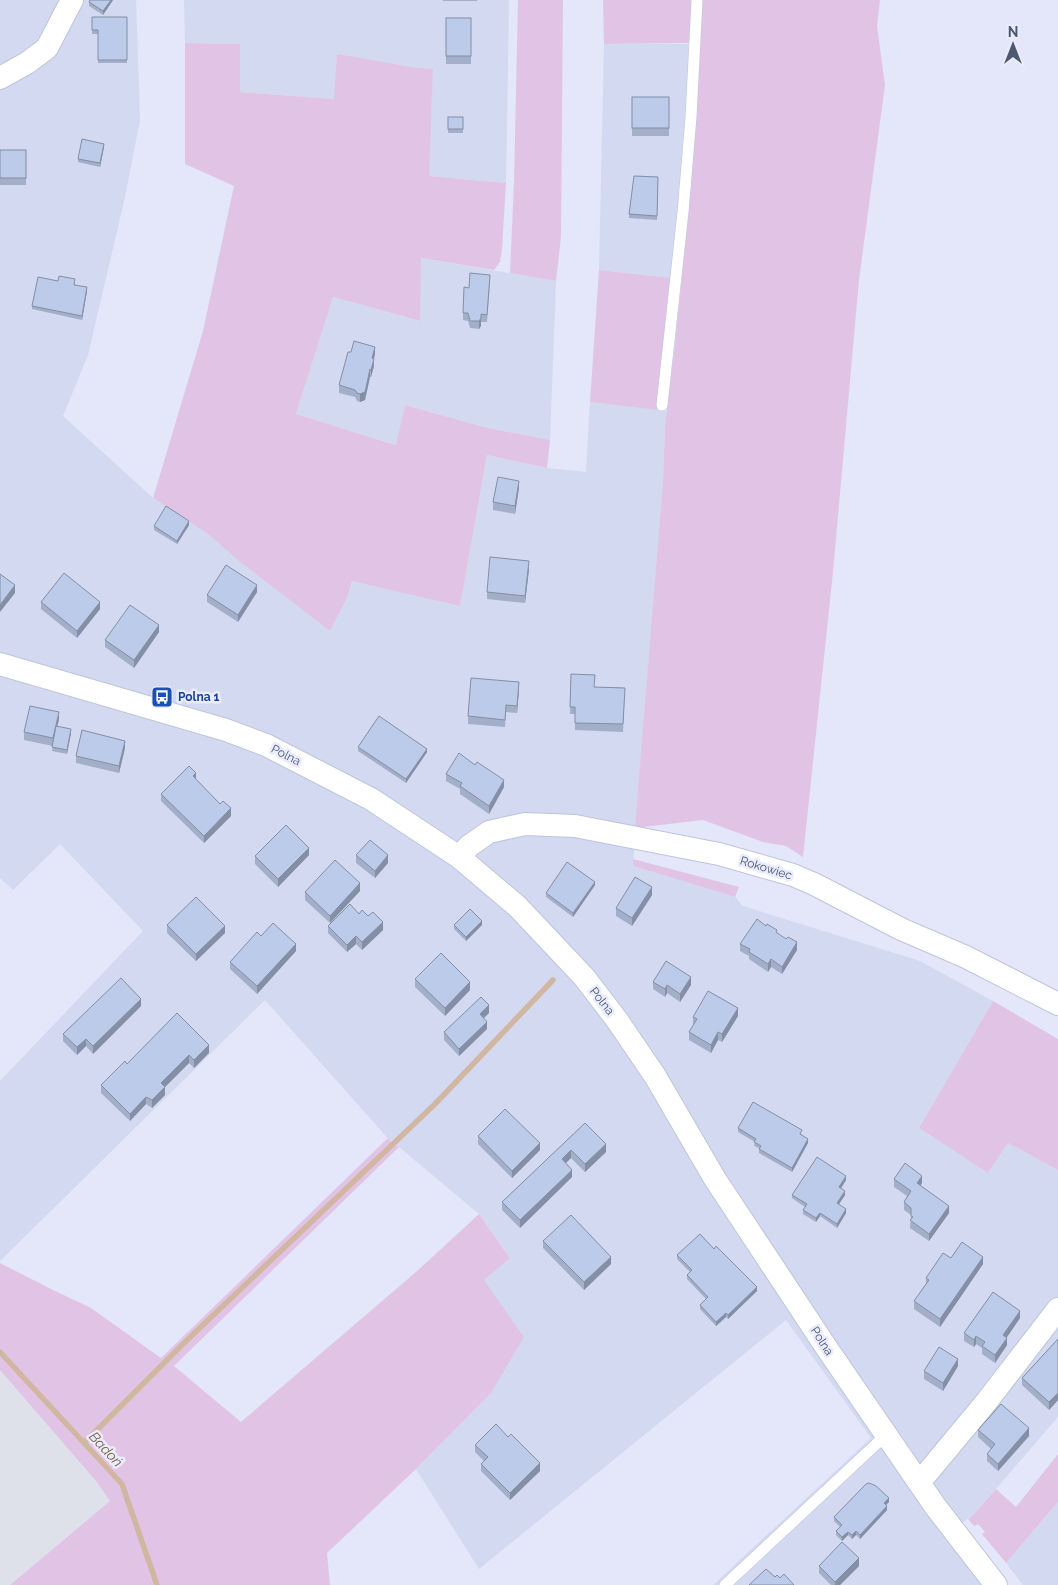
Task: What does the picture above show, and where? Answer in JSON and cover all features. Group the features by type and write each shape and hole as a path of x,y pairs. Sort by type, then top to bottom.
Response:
{"street":[{"path":"0,78 27,63 47,48 72,0"},
{"name":"Polna","path":"0,664 226,730 266,745 371,799 459,857 517,906 584,977 617,1020 655,1076 715,1179 826,1347 918,1482 996,1585"},
{"name":"Rokowiec","path":"459,857 469,846 489,832 525,824 575,826 719,854 814,884 901,929 966,957 1058,1004"},
{"path":"918,1482 987,1401 1058,1309"}],"lane":[{"path":"662,405 683,212 691,117 697,0"},
{"path":"725,1585 886,1435"}],"shaded area":[{"path":"0,0 136,0 140,120 125,197 88,355 63,416 153,498 208,534 240,562 330,631 347,598 352,581 460,605 487,455 547,468 586,472 590,402 667,411 633,866 735,897 743,906 920,961 993,1001 919,1128 988,1173 1008,1143 1058,1170 1058,1417 975,1513 946,1535 985,1585 713,1585 871,1438 786,1320 479,1569 416,1469 491,1393 484,1280 510,1257 479,1214 393,1144 265,1000 0,1261 0,1081 143,931 60,844 13,890 0,878"},
{"path":"184,0 509,0 506,183 428,176 433,69 411,67 334,99 240,92 240,44 185,43"},
{"path":"518,0 563,0 561,237 556,281 510,273"},
{"path":"603,0 692,0 689,43 604,44"},
{"path":"702,0 880,0 877,26 885,85 859,280 833,572 803,857 786,846 763,842 703,820 635,828 663,480 665,425 685,247"},
{"path":"185,43 240,44 240,92 334,99 337,54 433,69 429,176 506,183 500,262 494,270 421,258 420,321 333,297 296,414 396,445 405,405 488,428 550,440 547,468 487,455 460,606 352,581 347,598 330,631 240,562 208,534 153,498 203,331 234,186 185,164"},
{"path":"604,44 689,44 687,114 672,278 599,270"},
{"path":"421,258 556,281 550,440 488,428 405,405 397,445 296,414 333,297 419,321"},
{"path":"599,270 672,278 657,410 590,402"},
{"path":"633,859 739,887 735,897 633,866"},
{"path":"993,1001 1058,1039 1058,1170 1008,1143 988,1173 919,1128"},
{"path":"388,1138 399,1147 174,1366 241,1422 416,1272 479,1214 510,1258 484,1280 524,1337 491,1393 416,1469 327,1553 330,1585 10,1585 110,1501 96,1481 0,1370 0,1263 91,1308 161,1358"},
{"path":"0,1370 96,1481 110,1501 10,1585 0,1585"},
{"path":"1058,1454 1058,1502 1006,1563 982,1534 985,1532 978,1524 974,1526 968,1519 996,1489 1016,1507"},
{"path":"1058,1502 1058,1585 1023,1585 1006,1563"}],"building":[{"path":"90,0 111,0 103,11 89,2"},
{"path":"92,17 127,17 127,60 98,60 98,30 92,30"},
{"path":"446,18 471,18 471,56 446,56"},
{"path":"632,97 669,97 669,128 632,128"},
{"path":"448,117 463,117 463,129 448,129"},
{"path":"82,139 104,144 100,163 78,159"},
{"path":"0,150 26,150 26,178 0,178"},
{"path":"634,176 658,177 657,216 629,214"},
{"path":"470,273 490,275 487,315 481,314 479,321 470,321 468,313 463,313 464,287 469,288"},
{"path":"59,276 75,279 74,285 87,287 82,316 32,306 38,277 58,281"},
{"path":"354,341 375,347 372,358 374,359 365,392 360,394 355,390 339,385 348,352 351,352"},
{"path":"498,477 519,481 515,506 493,502"},
{"path":"166,506 189,521 177,541 154,526"},
{"path":"490,557 529,561 525,596 487,592"},
{"path":"226,565 257,585 238,615 207,595"},
{"path":"64,573 100,602 77,631 41,602"},
{"path":"0,574 15,585 0,605"},
{"path":"130,605 159,625 134,660 105,640"},
{"path":"571,674 595,675 594,687 625,688 623,724 575,723 575,707 570,707"},
{"path":"471,678 519,682 517,706 506,705 505,720 468,716"},
{"path":"30,706 59,712 53,738 24,732"},
{"path":"379,716 427,749 406,779 358,747"},
{"path":"56,726 71,729 67,750 52,747"},
{"path":"82,730 125,741 119,766 76,756"},
{"path":"459,753 475,765 477,762 504,780 489,806 460,786 462,783 446,774"},
{"path":"189,766 196,773 193,776 220,804 223,801 231,808 204,836 161,794"},
{"path":"286,825 309,848 278,879 255,856"},
{"path":"370,840 388,855 375,871 356,855"},
{"path":"335,860 360,883 330,916 305,892"},
{"path":"567,862 595,882 573,913 546,893"},
{"path":"635,877 652,887 632,918 616,908"},
{"path":"196,897 225,926 196,954 167,925"},
{"path":"350,904 359,914 362,910 368,916 373,912 383,922 362,942 356,936 347,945 328,926"},
{"path":"470,909 482,921 466,937 454,925"},
{"path":"757,919 766,926 767,924 777,930 776,932 786,939 788,937 797,942 782,967 771,959 768,964 749,952 750,949 740,944"},
{"path":"273,923 296,944 257,986 230,962 257,932 261,936"},
{"path":"441,953 470,982 445,1008 415,979"},
{"path":"666,961 691,977 680,994 667,985 665,989 653,982"},
{"path":"121,978 141,999 93,1046 86,1039 77,1047 63,1034"},
{"path":"708,991 738,1008 722,1034 718,1032 711,1045 689,1032 697,1019 693,1017"},
{"path":"481,997 489,1005 480,1014 487,1022 459,1049 444,1032"},
{"path":"177,1013 209,1045 194,1060 189,1055 161,1083 165,1087 152,1100 146,1097 130,1114 101,1085 125,1061 127,1064"},
{"path":"753,1102 802,1130 800,1134 808,1139 792,1168 759,1149 761,1146 754,1142 756,1139 738,1128"},
{"path":"505,1109 540,1143 512,1171 478,1136"},
{"path":"585,1123 606,1144 585,1164 571,1150 562,1159 572,1170 520,1220 502,1202"},
{"path":"817,1157 846,1176 839,1187 845,1191 837,1203 846,1209 837,1224 820,1213 816,1218 803,1210 807,1204 792,1195"},
{"path":"905,1163 922,1176 917,1183 949,1206 929,1234 910,1220 913,1217 911,1216 911,1208 904,1202 911,1191 894,1179"},
{"path":"571,1215 611,1257 584,1282 543,1241"},
{"path":"700,1234 714,1249 716,1246 757,1287 728,1315 726,1313 716,1322 700,1305 708,1297 687,1275 692,1270 677,1255"},
{"path":"962,1242 983,1257 940,1319 914,1301 929,1280 926,1278 943,1253 951,1258"},
{"path":"993,1292 1020,1311 1003,1335 1007,1338 995,1355 982,1346 985,1342 976,1336 974,1340 964,1333"},
{"path":"1058,1339 1058,1393 1049,1402 1022,1378"},
{"path":"939,1347 958,1359 943,1383 924,1371"},
{"path":"1001,1404 1029,1428 998,1464 987,1454 995,1444 978,1430"},
{"path":"496,1424 508,1437 511,1434 540,1463 510,1493 481,1464 488,1457 475,1445"},
{"path":"869,1483 876,1486 889,1498 884,1503 887,1506 860,1535 856,1531 852,1535 848,1532 842,1537 836,1531 842,1525 834,1517"},
{"path":"842,1542 859,1558 835,1582 819,1566"},
{"path":"766,1569 775,1577 777,1575 780,1578 784,1574 794,1585 749,1585"}],"waterway":[{"path":"84,1443 184,1343 435,1104 553,980"},
{"name":"Badoń","path":"0,1352 122,1484 157,1585"}],"place":[{"name":"Polna 1","path":"162,697"}]}
